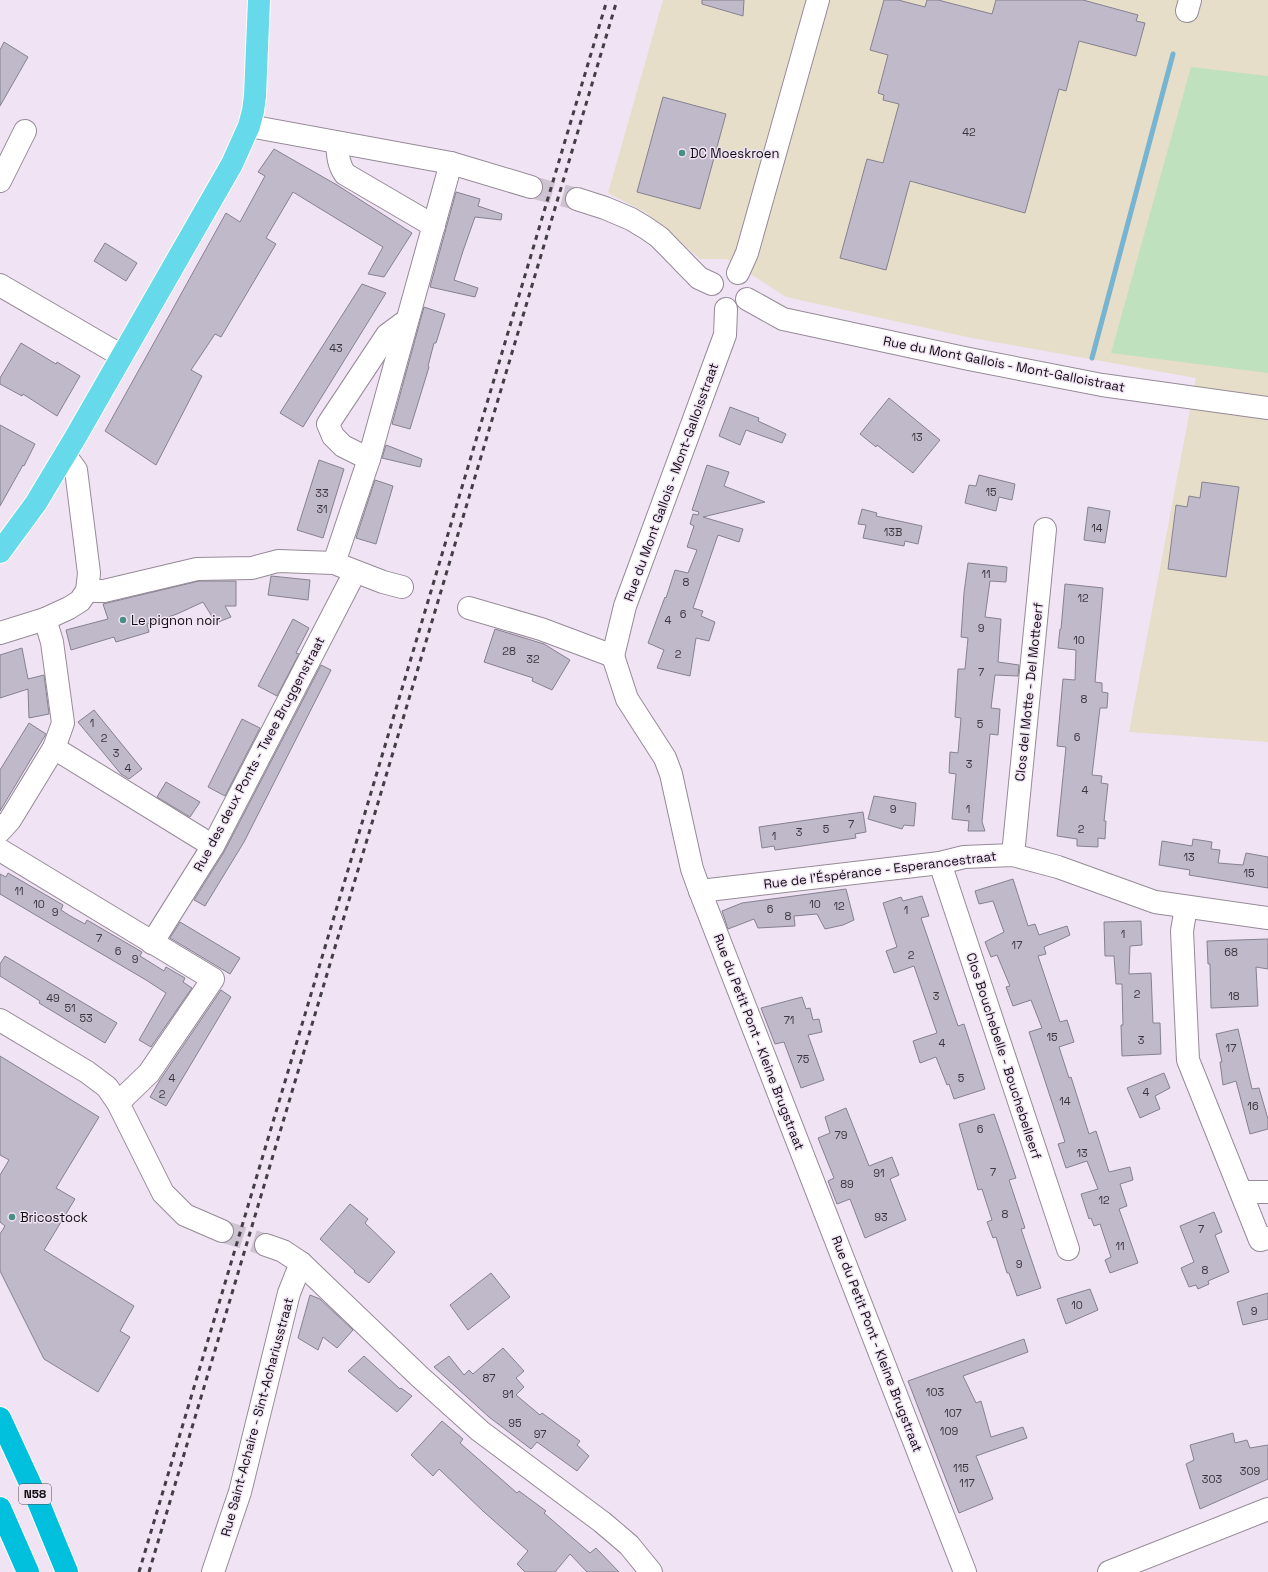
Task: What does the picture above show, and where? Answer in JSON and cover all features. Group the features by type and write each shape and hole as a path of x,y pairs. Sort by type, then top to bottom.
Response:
{"highway":[{"name":"N58","path":"0,1418 35,1494 67,1572"},
{"name":"N58","path":"0,1508 28,1572"}],"main road":[{"path":"0,552 36,503 65,455 232,164 249,126 253,111 259,0"}],"street":[{"path":"738,273 747,252 818,0"},
{"path":"249,126 451,163 531,187"},
{"path":"0,181 26,131"},
{"path":"337,143 338,161 345,174 434,226"},
{"path":"334,564 369,459 451,163"},
{"path":"578,199 631,219 646,228 659,237 699,278 712,284"},
{"path":"727,271 738,273 747,281 749,287 747,299 738,307 726,309 720,307 712,297 712,284 714,279 722,272 727,271"},
{"path":"0,285 122,356"},
{"name":"Rue du Mont Gallois - Mont-Galloistraat","path":"747,299 783,319 969,359 1102,385 1268,408"},
{"name":"Rue du Mont Gallois - Mont-Galloisstraat","path":"613,656 625,606 725,335 726,309"},
{"path":"369,459 343,446 333,436 328,424 387,335 406,321"},
{"path":"0,633 45,619 69,608 80,601 87,591 89,573 76,470 65,455"},
{"name":"Clos del Motte - Del Motteerf","path":"1013,855 1045,529"},
{"path":"87,591 104,591 198,569 252,568 278,561 334,564 402,587"},
{"name":"Rue des deux Ponts - Twee Bruggenstraat","path":"152,943 213,846 355,572"},
{"path":"469,608 541,629 613,656"},
{"path":"0,831 10,820 54,748 63,723 52,642 45,619"},
{"name":"Rue du Petit Pont - Kleine Brugstraat","path":"613,656 627,699 665,758 671,774 692,869 700,891 965,1572"},
{"path":"54,748 213,846"},
{"path":"0,850 213,979 149,1073 118,1103"},
{"name":"Rue de l'Éspérance - Esperancestraat","path":"700,891 940,863 964,857 1013,855 1058,867 1155,902 1268,918"},
{"name":"Clos Bouchebelle - Bouchebelleerf","path":"940,863 1068,1248"},
{"path":"1186,907 1182,931 1188,1060 1260,1240 1268,1238"},
{"path":"0,1020 87,1072 107,1087 118,1103 163,1193 185,1215 222,1231"},
{"path":"1242,1192 1268,1192"},
{"path":"266,1245 283,1251 300,1263 420,1377 480,1431 602,1522 628,1545 651,1572"},
{"name":"Rue Saint-Achaire - Sint-Achariusstraat","path":"214,1572 240,1492 289,1293 300,1263"},
{"path":"1110,1572 1268,1509"}],"shaded area":[{"path":"663,0 1268,0 1268,742 1129,732 1196,378 972,338 786,297 727,259 700,259 647,213 608,193"}],"green space":[{"path":"1191,67 1268,76 1268,373 1111,353"}],"building":[{"path":"702,0 744,0 743,16 702,4"},
{"path":"884,0 898,0 925,7 927,0 938,0 992,14 996,0 1083,0 1138,15 1136,21 1145,23 1136,56 1079,41 1066,91 1059,89 1025,213 910,181 886,270 840,258 867,159 883,163 899,104 883,100 884,95 878,93 888,55 870,50"},
{"path":"4,42 28,57 0,106 0,50"},
{"name":"DC Moeskroen","path":"663,97 726,114 700,209 637,192"},
{"path":"274,149 337,185 412,233 384,277 368,274 383,247 293,192 266,238 276,244 221,337 215,334 191,370 202,376 156,465 105,431 226,213 240,222 265,176 258,172"},
{"path":"456,192 480,199 478,206 502,214 501,220 475,217 463,251 454,280 478,288 475,297 430,287"},
{"path":"105,243 137,263 126,281 94,261"},
{"path":"362,284 386,293 303,427 280,413"},
{"path":"424,307 445,314 436,343 434,343 429,367 410,429 392,424"},
{"path":"21,343 56,364 57,362 80,376 57,416 23,394 22,396 0,384 0,378"},
{"path":"889,398 940,440 913,473 877,445 876,447 860,434"},
{"path":"730,407 759,418 758,421 786,434 782,443 746,430 740,445 719,436"},
{"path":"0,425 35,444 24,466 23,465 0,506"},
{"path":"386,445 422,459 420,467 382,458"},
{"path":"319,460 344,469 323,538 297,530"},
{"path":"707,465 729,472 724,486 765,502 703,517 743,529 739,542 718,535 693,608 703,611 701,616 715,622 709,641 696,638 690,676 657,668 664,650 648,643 665,597 666,598 675,570 688,573 697,550 687,547 694,526 690,524 693,514 698,515 699,512 692,510"},
{"path":"979,475 1015,484 1012,500 999,497 996,511 965,503 969,485 976,486"},
{"path":"375,480 393,486 376,544 356,538"},
{"path":"1202,482 1239,487 1226,577 1168,569 1176,505 1187,507 1189,496 1200,498"},
{"path":"1088,507 1110,511 1105,543 1084,540"},
{"path":"862,509 877,513 876,516 922,526 918,544 905,541 904,546 863,538 866,525 858,524"},
{"path":"968,563 1007,567 1006,582 990,581 985,617 1001,619 998,662 1019,665 1018,676 995,675 991,708 1000,709 998,735 990,734 982,822 985,831 968,831 969,821 952,819 956,774 949,773 950,752 958,753 961,718 955,717 958,669 965,669 968,638 961,637"},
{"path":"271,576 310,580 308,600 268,595"},
{"path":"199,581 236,581 236,606 225,606 231,617 216,623 203,602 177,614 147,624 149,632 116,642 114,637 71,650 66,630 108,619 103,604"},
{"path":"1065,584 1103,588 1095,682 1102,683 1102,692 1108,693 1107,708 1100,708 1092,775 1102,776 1101,783 1108,784 1104,821 1106,821 1105,839 1098,838 1098,847 1077,846 1077,839 1057,836 1066,747 1057,746 1063,679 1075,680 1076,650 1058,648"},
{"path":"293,619 309,628 296,653 299,654 277,696 258,686"},
{"path":"495,629 544,644 570,660 552,690 532,681 533,678 484,662"},
{"path":"22,648 28,679 44,675 49,714 29,718 28,689 0,698 0,655"},
{"path":"321,665 331,670 244,842 205,906 194,900 224,852"},
{"path":"94,710 142,769 129,779 121,774 78,722"},
{"path":"242,719 260,728 225,796 208,787"},
{"path":"29,723 46,734 0,811 0,770"},
{"path":"166,782 200,802 190,817 157,797"},
{"path":"874,796 916,803 914,826 904,825 902,829 868,819"},
{"path":"863,812 866,832 855,834 856,838 775,850 774,846 762,848 759,827"},
{"path":"1193,839 1212,842 1211,849 1220,850 1218,863 1243,865 1246,853 1268,857 1268,888 1189,875 1190,870 1159,865 1162,841 1192,846"},
{"path":"8,873 63,905 61,910 72,917 85,924 87,920 142,952 140,956 164,971 166,967 185,978 183,982 192,988 151,1047 139,1040 166,993 0,894 0,874 6,877"},
{"path":"1013,879 1028,926 1035,924 1039,935 1067,926 1070,935 1044,947 1046,954 1038,956 1060,1022 1067,1020 1074,1042 1059,1047 1069,1078 1071,1077 1089,1134 1096,1131 1109,1172 1130,1167 1133,1180 1120,1184 1127,1206 1119,1209 1138,1263 1110,1273 1105,1260 1111,1257 1100,1224 1094,1226 1091,1218 1089,1219 1081,1194 1098,1189 1087,1161 1066,1168 1058,1144 1065,1142 1029,1032 1042,1028 1031,1000 1013,1006 1006,987 1010,986 997,955 991,957 985,942 1004,932 993,901 979,904 975,891"},
{"path":"846,889 854,920 843,925 825,929 817,914 794,916 795,926 758,928 754,919 728,929 722,911 742,903"},
{"path":"922,896 929,916 921,918 958,1026 964,1024 985,1089 954,1099 949,1084 947,1085 936,1057 920,1063 913,1041 937,1033 914,966 894,973 886,951 897,947 883,903 901,897 903,901"},
{"path":"1141,921 1142,945 1130,946 1129,974 1151,973 1153,1023 1160,1023 1161,1054 1122,1056 1122,984 1116,984 1114,956 1105,956 1104,922"},
{"path":"180,922 240,958 230,974 170,938"},
{"path":"1268,939 1268,969 1256,967 1258,1006 1211,1008 1210,964 1208,964 1207,941"},
{"path":"5,956 117,1023 105,1043 39,1003 40,1001 0,976 0,964"},
{"path":"221,990 231,997 166,1106 150,1097 160,1080"},
{"path":"802,997 806,1009 810,1008 813,1020 819,1019 822,1032 808,1035 824,1080 801,1088 784,1042 775,1044 761,1008"},
{"path":"1238,1029 1252,1089 1259,1088 1268,1119 1268,1129 1250,1134 1236,1081 1223,1085 1220,1062 1222,1062 1216,1034"},
{"path":"0,1056 99,1117 56,1188 75,1199 44,1250 134,1306 120,1331 130,1337 98,1392 44,1359 0,1271 0,1234 5,1226 0,1222 0,1175 9,1160 0,1155"},
{"path":"1164,1073 1170,1088 1155,1096 1160,1109 1140,1118 1127,1088"},
{"path":"846,1108 869,1166 892,1157 899,1175 890,1179 906,1220 865,1238 850,1199 837,1204 828,1181 834,1178 818,1138 830,1133 825,1117"},
{"path":"994,1114 1016,1178 1009,1180 1025,1228 1021,1229 1041,1288 1017,1296 1009,1273 1007,1273 996,1237 993,1238 987,1222 992,1220 982,1189 978,1190 959,1124"},
{"path":"350,1204 368,1219 365,1223 395,1252 369,1283 354,1272 355,1271 320,1239"},
{"path":"1214,1212 1222,1232 1215,1235 1229,1272 1208,1281 1209,1284 1198,1289 1196,1285 1189,1287 1181,1268 1194,1262 1180,1226"},
{"path":"491,1273 510,1297 468,1330 450,1305"},
{"path":"1090,1289 1098,1310 1066,1324 1057,1299"},
{"path":"1268,1293 1268,1319 1243,1325 1237,1302"},
{"path":"310,1295 320,1299 353,1330 337,1348 323,1337 318,1350 298,1338"},
{"path":"1024,1339 1028,1352 963,1376 976,1403 981,1401 991,1437 1023,1427 1027,1438 976,1456 993,1499 959,1513 908,1381"},
{"path":"503,1348 524,1371 516,1378 524,1387 516,1395 540,1415 542,1413 580,1441 577,1445 589,1456 577,1471 537,1442 531,1449 489,1417 434,1367 449,1356 464,1375 469,1370 473,1374"},
{"path":"364,1356 400,1389 401,1388 412,1396 397,1412 348,1371"},
{"path":"442,1421 463,1439 460,1443 517,1493 519,1491 546,1511 544,1513 590,1553 596,1548 619,1572 587,1572 570,1554 555,1572 525,1572 517,1564 528,1551 439,1469 433,1476 411,1455"},
{"path":"1233,1433 1235,1443 1247,1440 1250,1448 1268,1445 1268,1479 1200,1509 1186,1464 1194,1460 1190,1445"}],"waterway":[{"path":"1092,358 1173,54"}],"tunnel":[{"path":"531,187 577,199"},
{"path":"222,1231 266,1245"}],"railway":[{"path":"139,1572 607,0"},
{"path":"149,1572 617,0"}],"place":[{"name":"DC Moeskroen","path":"682,153"},
{"name":"Le pignon noir","path":"123,620"},
{"name":"Bricostock","path":"12,1217"}]}
